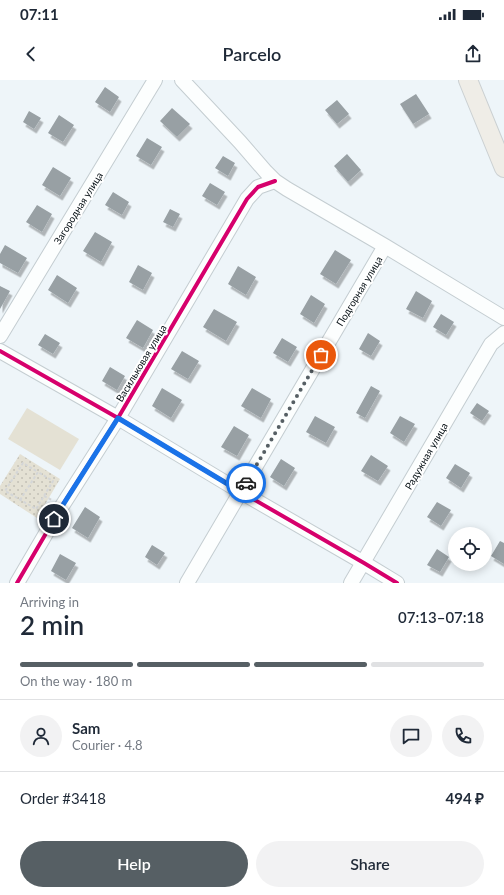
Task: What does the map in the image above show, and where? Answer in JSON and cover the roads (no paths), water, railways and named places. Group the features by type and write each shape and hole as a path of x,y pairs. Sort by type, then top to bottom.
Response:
{"main road":[{"path":"468,80 502,159"}],"street":[{"name":"Загородная улица","path":"0,336 155,80"},
{"path":"182,80 275,181 504,318"},
{"name":"Васильковая улица","path":"17,583 62,506 118,418 247,199 258,188 275,181"},
{"name":"Подгорная улица","path":"187,583 385,246"},
{"name":"Радужная улица","path":"351,583 491,344 504,333"},
{"path":"0,351 118,418 396,583"}]}
